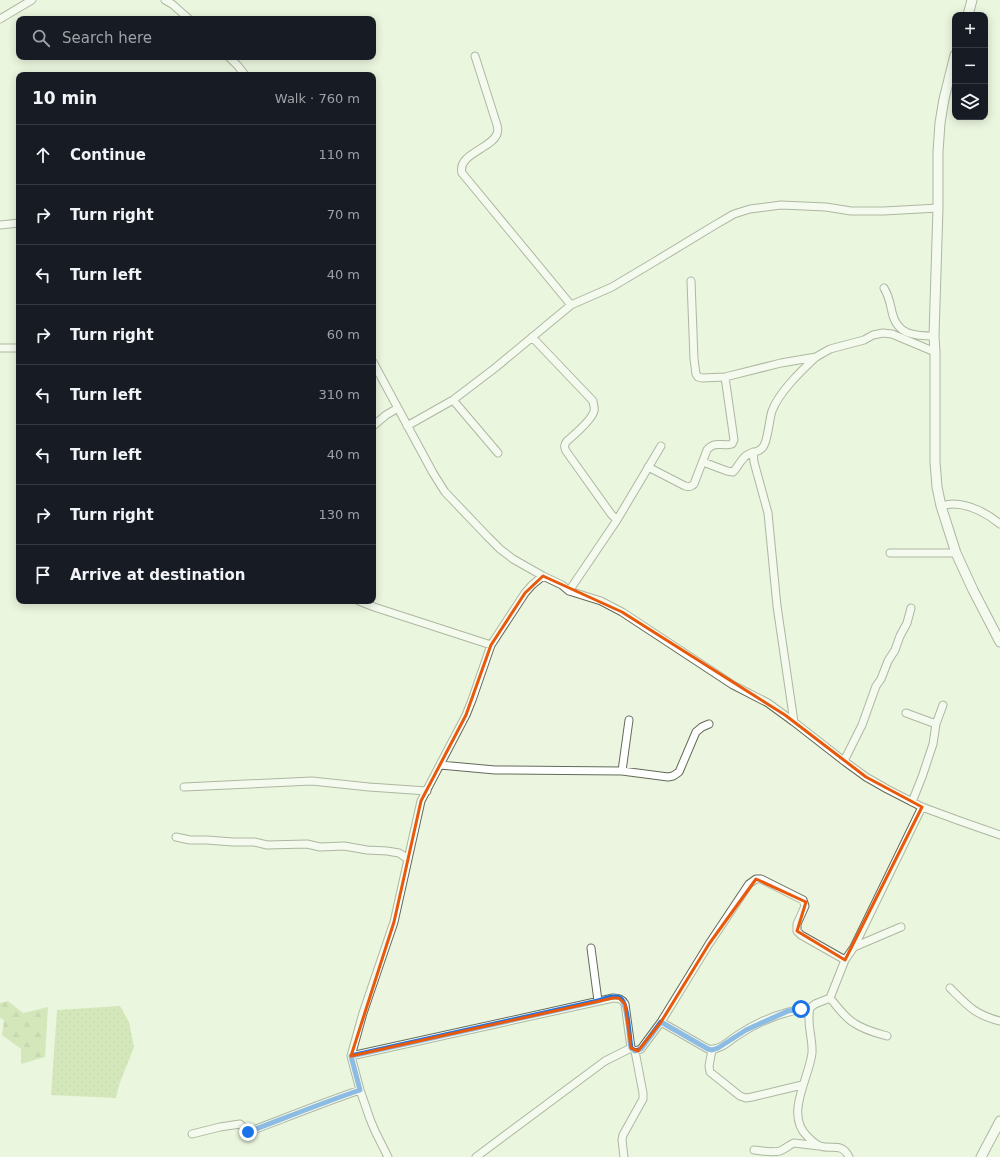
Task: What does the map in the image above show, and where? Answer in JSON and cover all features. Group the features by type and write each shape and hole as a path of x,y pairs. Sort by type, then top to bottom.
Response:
{"street":[{"path":"0,19 32,0"},
{"path":"166,0 186,16"},
{"path":"969,12 972,0"},
{"path":"475,56 498,125 498,132 494,139 463,162 461,168 462,173 571,305"},
{"path":"232,60 243,72"},
{"path":"952,67 940,123 938,159 934,336 936,352 935,462 937,487 941,506 956,553 1000,642"},
{"path":"407,426 453,400 495,368 571,305 612,286 734,214 750,209 781,205 826,207 851,211 938,208"},
{"path":"0,225 16,223"},
{"path":"691,281 694,359 696,374 698,377 725,377 781,363 816,357"},
{"path":"884,288 889,297 896,325 901,330 922,336 934,336"},
{"path":"883,333 892,324 894,319"},
{"path":"703,462 733,472 745,456 761,449 765,445 770,425 771,413 776,403 794,380 816,357 830,349 864,340 873,335 883,333 892,334 936,352"},
{"path":"532,337 593,401 594,412 590,418 566,441 565,447 607,508 618,520"},
{"path":"0,348 16,348"},
{"path":"376,368 433,473 445,492 486,536 513,559 543,576 562,584 569,590 601,601 622,612 734,685 768,703 866,777 922,807 1000,835"},
{"path":"648,467 688,487 692,486 707,450 713,445 732,444 734,440 725,377"},
{"path":"453,400 498,452"},
{"path":"376,423 398,408"},
{"path":"569,590 618,520 661,446"},
{"path":"753,452 754,462 768,513 777,606 794,722"},
{"path":"941,506 954,504 970,507 986,514 1000,524"},
{"path":"890,554 956,553"},
{"path":"388,1157 375,1132 360,1090 351,1056 363,1013 394,922 421,801 466,715 491,644 525,593 543,576"},
{"path":"366,604 491,644"},
{"path":"844,761 862,725 876,686 881,679 888,661 895,650 907,623 911,608"},
{"path":"912,802 933,744 936,724 943,705"},
{"path":"906,713 936,724"},
{"path":"622,772 628,720"},
{"path":"440,764 495,770 622,772 668,777 679,772 696,732 709,724"},
{"path":"184,787 312,781 369,788 427,791"},
{"path":"661,1022 712,1050 718,1048 746,1030 772,1018 788,1011 810,1008 815,1004 830,998 845,960 854,947 922,807"},
{"path":"176,837 190,840 254,842 267,845 307,844 320,847 344,846 367,850 387,851 399,854 408,859"},
{"path":"476,1157 605,1061 633,1050 641,1049 661,1022 709,944 749,884 756,879 761,879 803,900 805,906 797,924 797,931 801,935 845,960"},
{"path":"854,947 901,927"},
{"path":"591,948 598,1001"},
{"path":"950,988 970,1008 981,1015 1000,1021"},
{"path":"351,1056 598,1001 619,998 622,1000 626,1009 633,1050 643,1093 643,1099 623,1135 622,1140 624,1157"},
{"path":"830,998 845,1016 854,1023 865,1029 886,1036"},
{"path":"810,1008 808,1014 812,1052 802,1085 798,1114 802,1130 807,1137 819,1146"},
{"path":"712,1050 709,1066 710,1072 740,1096 746,1098 752,1097 802,1085"},
{"path":"192,1134 240,1124 248,1132 293,1116 310,1107 360,1090"},
{"path":"981,1157 1000,1121"},
{"path":"754,1150 780,1150 794,1143 843,1149 849,1157"}],"highlighted area":[{"path":"543,576 622,612 785,715 866,777 922,807 845,960 797,931 806,902 756,879 709,944 661,1022 638,1051 631,1048 625,1004 619,998 613,998 351,1056 394,922 421,801 466,715 491,645 525,593"}],"green space":[{"path":"8,1001 23,1013 48,1007 45,1057 21,1064 21,1049 2,1035 4,1020 0,1018 0,1003"},
{"path":"120,1006 129,1022 134,1047 119,1085 116,1098 51,1095 57,1010"}],"route":[{"path":"248,1132 293,1116 310,1107 360,1090 351,1056 598,1001 614,998 619,998 622,1000 626,1009 631,1048 635,1051 641,1049 661,1022 712,1050 722,1046 746,1030 772,1018 788,1011 801,1009"}]}
